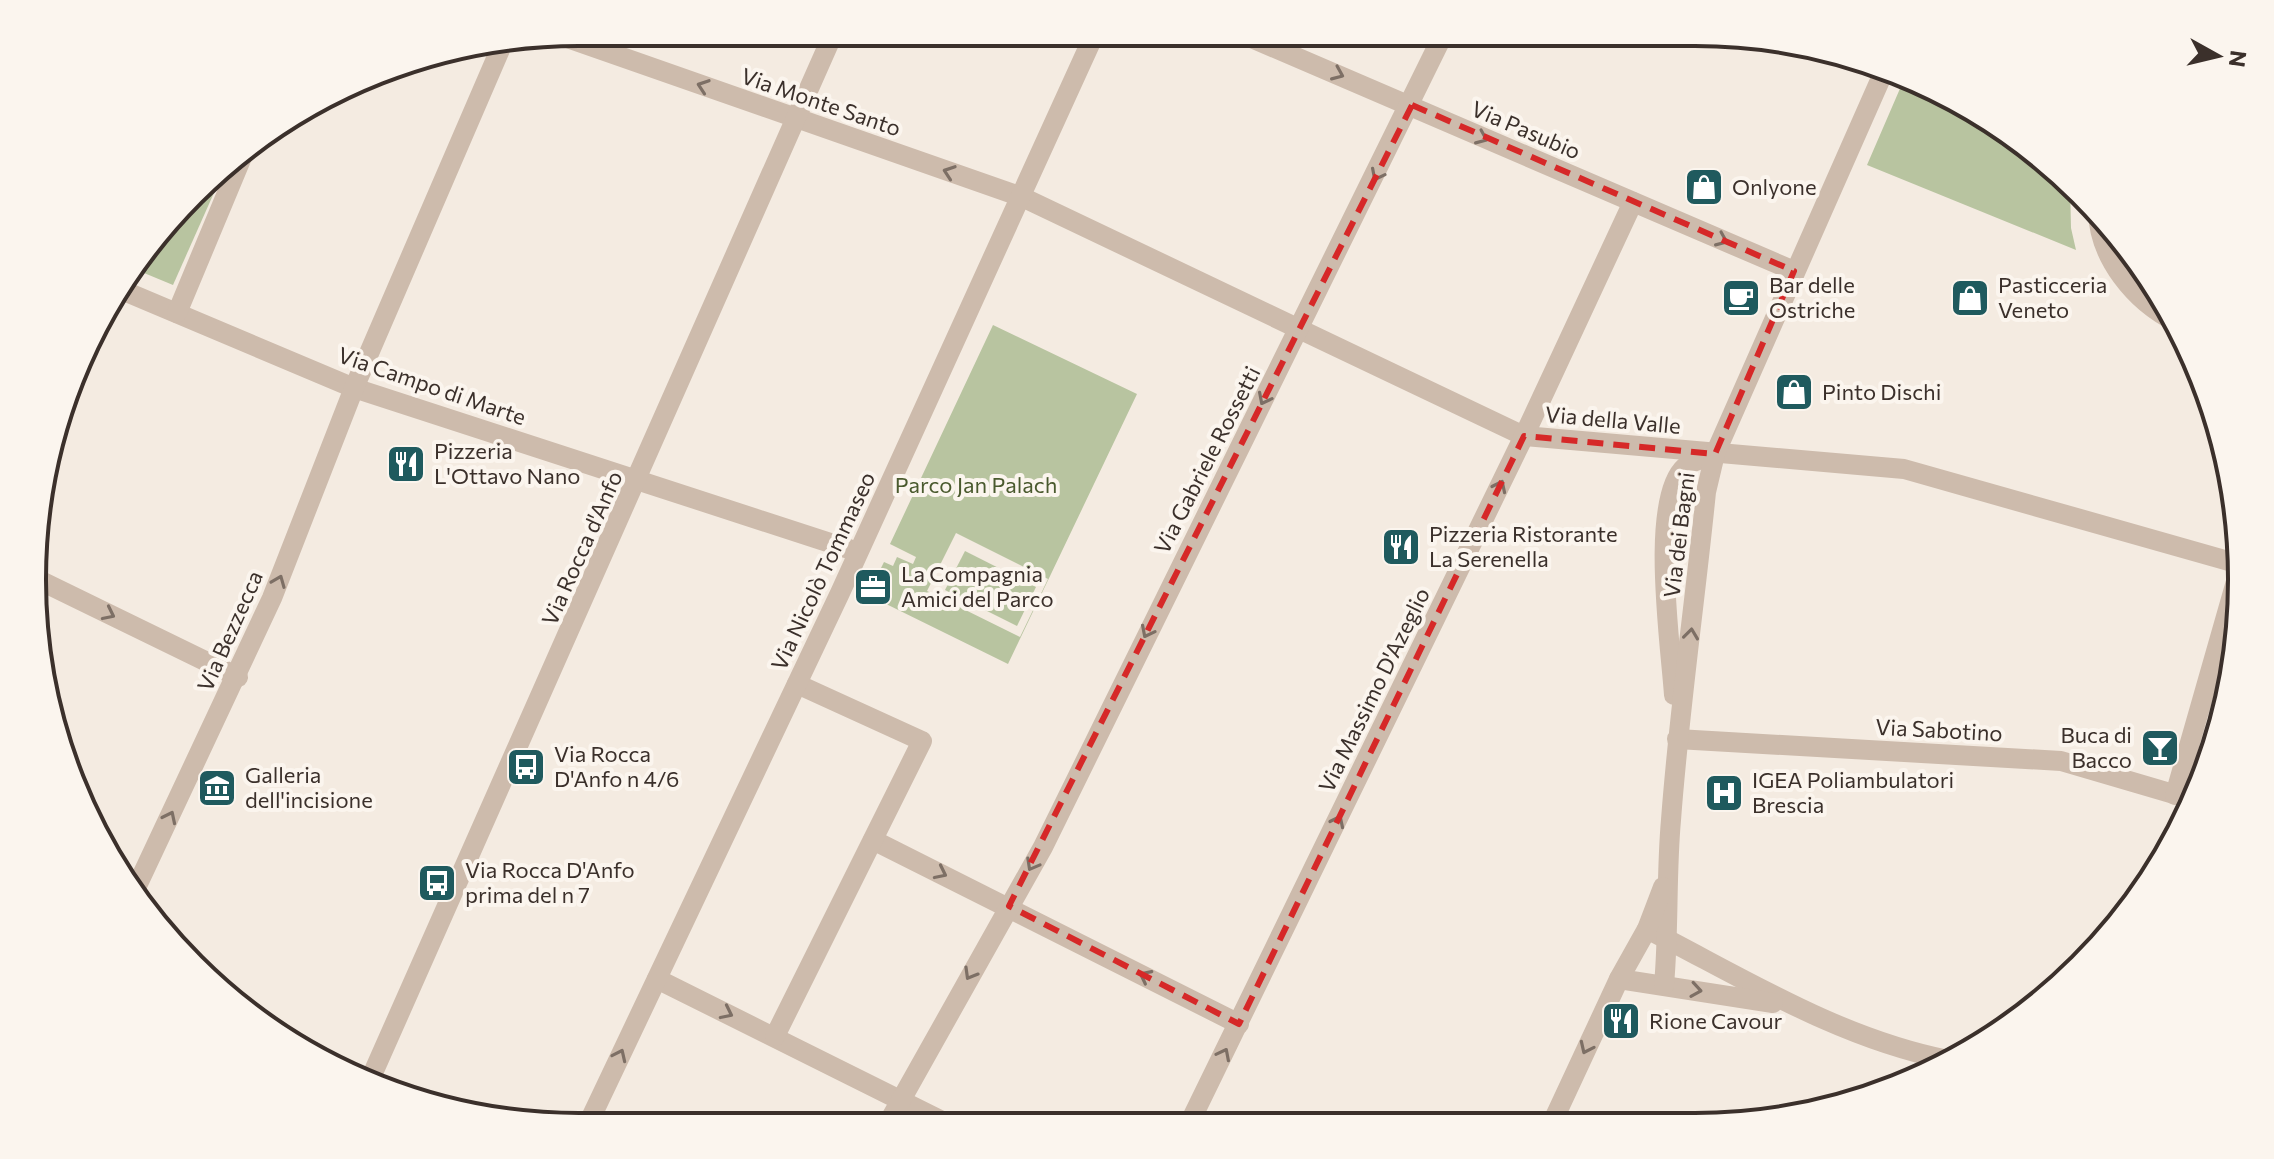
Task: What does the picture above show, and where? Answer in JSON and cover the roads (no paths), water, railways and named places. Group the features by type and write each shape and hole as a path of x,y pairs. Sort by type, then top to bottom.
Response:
{"street":[{"name":"Via Monte Santo","path":"590,46 1022,197"},
{"name":"Via Rocca d'Anfo","path":"374,1071 639,479 828,46"},
{"name":"Via Nicolò Tommaseo","path":"593,1113 797,684 1089,46"},
{"name":"Via Pasubio","path":"1271,46 1794,271"},
{"name":"Via Gabriele Rossetti","path":"892,1113 1043,847 1412,105 1438,46"},
{"name":"Via Bezzecca","path":"139,881 238,677 298,534 354,388 499,53"},
{"path":"1715,454 1880,80"},
{"path":"177,313 236,172"},
{"name":"Via della Valle","path":"1022,197 1524,436 1904,469 2227,561"},
{"name":"Via Massimo D'Azeglio","path":"1194,1113 1524,436 1633,202"},
{"path":"2102,236 2118,270 2155,310"},
{"name":"Via Campo di Marte","path":"130,293 354,388 858,552"},
{"name":"Via dei Bagni","path":"1677,739 1665,574 1666,509 1671,488 1685,467 1715,454"},
{"name":"Via dei Bagni","path":"1664,985 1668,940 1666,880 1677,739 1706,492 1715,454"},
{"path":"46,583 238,677"},
{"path":"2188,781 2226,626"},
{"path":"775,1036 922,741 797,684"},
{"name":"Via Sabotino","path":"1677,739 2061,761 2181,797"},
{"path":"873,840 1239,1024"},
{"name":"Via dei Bagni","path":"1557,1113 1619,979 1647,929 1666,880"},
{"path":"1647,929 1787,1005 1882,1043 1933,1056"},
{"path":"657,979 925,1113"},
{"path":"1619,979 1787,1005"}],"place":[{"name":"Onlyone","path":"1704,187"},
{"name":"Bar delle Ostriche","path":"1741,298"},
{"name":"Pasticceria Veneto","path":"1970,298"},
{"name":"Pinto Dischi","path":"1794,392"},
{"name":"Pizzeria L'Ottavo Nano","path":"406,464"},
{"name":"Pizzeria Ristorante La Serenella","path":"1401,547"},
{"name":"La Compagnia Amici del Parco","path":"873,587"},
{"name":"Buca di Bacco","path":"2160,748"},
{"name":"Via Rocca D'Anfo n 4/6","path":"526,767"},
{"name":"Galleria dell'incisione","path":"217,788"},
{"name":"IGEA Poliambulatori Brescia","path":"1724,793"},
{"name":"Via Rocca D'Anfo prima del n 7","path":"437,883"},
{"name":"Rione Cavour","path":"1621,1021"}],"park label":[{"name":"Parco Jan Palach","path":"976,485"}]}
